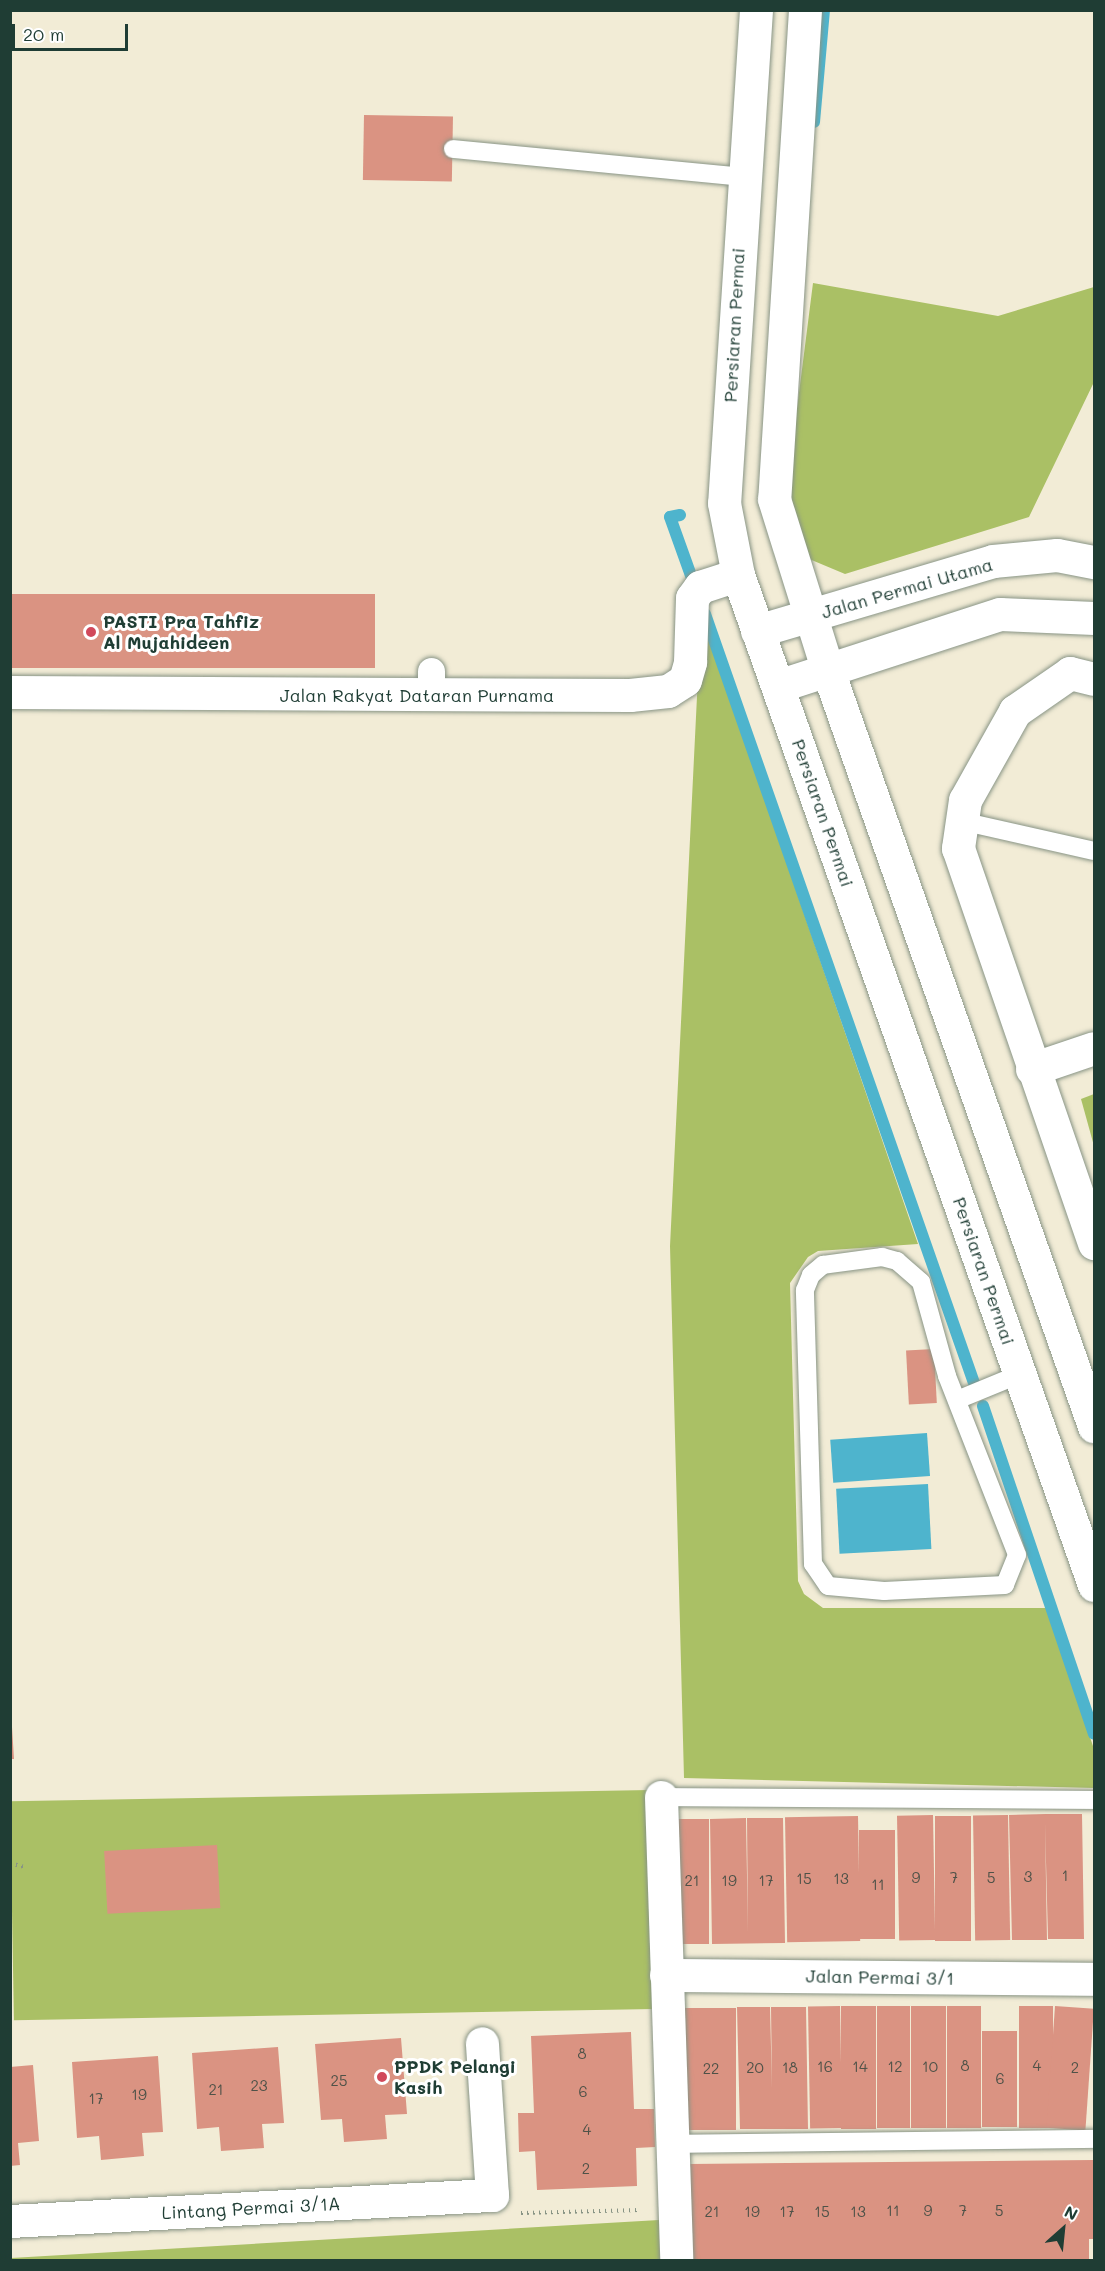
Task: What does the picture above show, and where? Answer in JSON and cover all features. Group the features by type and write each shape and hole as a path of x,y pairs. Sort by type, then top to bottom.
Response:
{"street":[{"name":"Persiaran Permai","path":"756,10 743,177 724,503 738,575 1095,1585"},
{"path":"805,10 774,499 827,668 1095,1426"},
{"name":"Jalan Permai Utama","path":"758,631 993,561 1057,555 1095,562"},
{"name":"Jalan Rakyat Dataran Purnama","path":"10,692 431,683 630,695 668,692 685,680 690,662 693,598 700,587 738,575"},
{"path":"778,686 827,668 1000,614 1095,618"},
{"path":"1095,679 1070,673 1015,711 965,800 957,848 1032,1069 1095,1243"},
{"path":"1032,1069 1095,1048"},
{"path":"661,1797 676,2260"},
{"name":"Jalan Permai 3/1","path":"666,1975 1095,1979"},
{"path":"482,2043 492,2195"},
{"name":"Lintang Permai 3/1A","path":"10,2221 492,2195"}],"lane":[{"path":"453,149 743,177"},
{"path":"961,821 1095,851"},
{"path":"882,1257 913,1271 921,1282 957,1400 1017,1555 1005,1585 884,1591 828,1586 813,1564 805,1290 811,1275 833,1262 882,1257"},
{"path":"957,1400 1020,1374"},
{"path":"661,1797 1095,1800"},
{"path":"672,2144 1095,2139"}],"path":[{"path":"10,1863 24,1867"},
{"path":"492,2195 512,2214 674,2208"}],"green space":[{"path":"813,283 998,316 1094,287 1094,382 1029,517 845,574 802,556 786,495"},
{"path":"701,615 918,1244 818,1251 808,1257 790,1283 798,1581 804,1594 823,1608 1046,1608 1094,1749 1094,1788 684,1778 670,1246"},
{"path":"1094,1094 1094,1146 1081,1099"},
{"path":"650,1790 654,2009 14,2020 10,1801"},
{"path":"659,2220 660,2260 11,2260 11,2258"}],"water":[{"path":"927,1433 930,1476 833,1483 830,1440"},
{"path":"928,1484 931,1549 840,1554 836,1489"}],"building":[{"path":"364,115 453,117 452,182 363,180"},
{"path":"10,594 375,594 375,668 10,668"},
{"path":"934,1349 937,1403 909,1404 906,1350"},
{"path":"12,1727 14,1759 10,1759 10,1728"},
{"path":"1082,1814 1084,1939 1048,1939 1045,1823 1047,1940 1012,1940 1009,1815"},
{"path":"933,1815 935,1940 899,1941 897,1816"},
{"path":"1008,1815 1010,1940 975,1941 973,1816"},
{"path":"858,1816 860,1941 787,1942 785,1817"},
{"path":"935,1816 971,1816 971,1941 935,1941"},
{"path":"746,1818 748,1933 747,1818 783,1818 785,1943 712,1944 710,1819"},
{"path":"673,1819 709,1819 709,1944 673,1944"},
{"path":"859,1830 895,1830 895,1939 859,1939"},
{"path":"217,1845 220,1908 107,1914 104,1851"},
{"path":"840,2006 842,2128 810,2129 808,2007"},
{"path":"840,2006 842,2128 810,2129 808,2007"},
{"path":"877,2006 910,2006 910,2128 877,2128"},
{"path":"911,2006 946,2006 946,2128 911,2128"},
{"path":"947,2006 981,2006 981,2128 947,2128"},
{"path":"1019,2006 1053,2006 1053,2128 1019,2128"},
{"path":"1055,2006 1094,2009 1085,2130 1046,2128"},
{"path":"737,2007 770,2007 772,2088 771,2007 806,2007 808,2129 740,2129"},
{"path":"684,2008 736,2008 736,2130 684,2130"},
{"path":"982,2031 1017,2031 1017,2127 982,2127"},
{"path":"631,2032 634,2109 654,2109 655,2147 636,2148 637,2186 537,2190 535,2151 519,2152 518,2113 534,2113 531,2036"},
{"path":"401,2038 407,2114 385,2115 387,2139 344,2142 342,2119 321,2120 315,2044"},
{"path":"278,2047 284,2123 262,2124 264,2148 221,2151 219,2127 197,2129 192,2053"},
{"path":"158,2056 163,2132 142,2133 144,2156 101,2160 99,2136 77,2138 72,2062"},
{"path":"33,2065 39,2141 18,2143 20,2165 10,2166 10,2067"},
{"path":"1094,2160 1094,2239 1089,2239 1089,2260 691,2260 690,2164"}],"waterway":[{"path":"814,122 824,10"},
{"path":"680,515 670,517 694,584"},
{"path":"705,614 974,1383"},
{"path":"983,1406 1094,1734"}],"place":[{"name":"PASTI Pra Tahfiz Al Mujahideen","path":"91,632"},
{"name":"PPDK Pelangi Kasih","path":"382,2077"}]}
